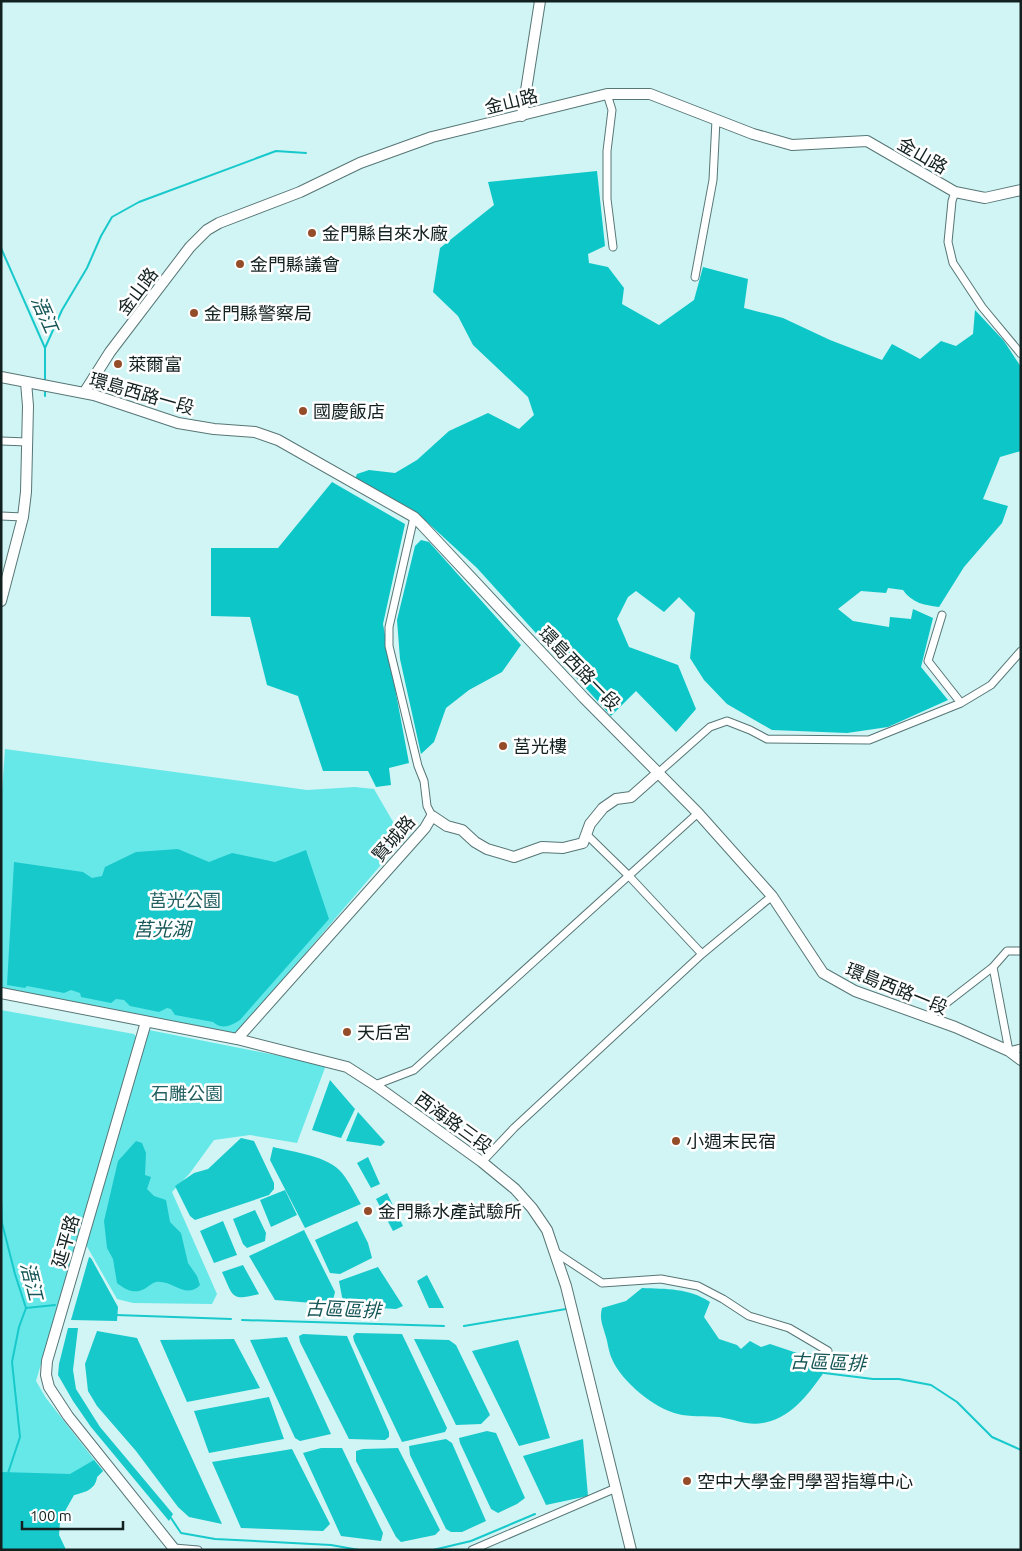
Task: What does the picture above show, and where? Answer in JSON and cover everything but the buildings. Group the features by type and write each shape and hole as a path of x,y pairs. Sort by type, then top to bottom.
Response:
{"street":[{"path":"522,116 540,1"},
{"path":"607,94 612,110 607,151 607,199 613,246"},
{"name":"金山路","path":"84,393 110,352 186,253 207,230 219,223 300,192 360,163 423,140 607,94 650,94 753,134 792,145 867,140 955,192 985,198 1021,190"},
{"path":"695,277 713,180 716,120"},
{"path":"955,192 952,201 948,242 953,263 982,306 1021,354"},
{"path":"1,377 30,383 26,442 26,492 23,517 4,580 1,601"},
{"name":"環島西路一段","path":"30,383 84,393 178,423 214,429 261,433 293,448 414,518 584,698 698,813 772,896 823,973 855,991 955,1027 1009,1051 1021,1060"},
{"path":"1,442 26,442"},
{"path":"1,516 23,517"},
{"path":"414,518 389,627 389,646 418,766 424,781 427,806 432,816"},
{"path":"942,616 928,661 961,703"},
{"path":"658,773 710,727 727,721 768,739 869,740 961,703 990,685 1021,651"},
{"name":"賢城路","path":"237,1039 425,828 432,816 447,826 462,830 475,842 487,849 514,857 542,847 563,848 583,843 590,824 603,808 616,799 630,797 658,773"},
{"path":"374,1085 414,1070 698,813"},
{"path":"586,834 629,876 702,954"},
{"path":"482,1162 514,1128 702,954 772,896"},
{"path":"927,1018 993,967 1007,951 1021,951"},
{"path":"993,967 1009,1051 1021,1048"},
{"name":"西海路三段","path":"1,993 237,1039 347,1067 482,1162 515,1189 532,1208 547,1230 566,1286 631,1550"},
{"name":"延平路","path":"146,1022 47,1361 46,1375 49,1387 68,1416 175,1549"},
{"path":"554,1252 602,1283 661,1279 698,1286 749,1316 790,1328 828,1351"},
{"path":"472,1550 616,1488"},
{"path":"175,1549 198,1550"}],"green space":[{"name":"莒光公園","path":"5,749 307,790 355,787 374,789 403,839 235,1036 1,990 1,805"},
{"path":"1,1010 134,1034 137,1038 36,1381 46,1398 103,1471 97,1477 92,1488 74,1495 60,1519 59,1535 66,1550 1,1550"},
{"name":"石雕公園","path":"149,1030 326,1065 297,1143 250,1135 214,1140 190,1173 172,1192 217,1294 212,1304 133,1303 117,1299 85,1243"}],"shaded area":[{"path":"597,171 605,246 588,254 589,263 608,267 624,288 622,304 659,325 694,300 703,267 748,279 744,308 783,318 830,340 882,360 892,344 920,359 941,341 956,346 973,334 975,310 1004,341 1021,367 1021,451 1000,457 983,499 1008,506 1002,523 964,567 939,607 919,603 910,598 903,590 888,588 886,593 861,591 838,609 853,621 889,627 890,617 911,619 913,609 933,618 921,667 948,700 888,727 847,733 772,730 727,704 704,680 690,658 695,613 679,597 664,612 636,591 628,597 617,619 629,647 678,665 696,709 676,732 636,691 611,716 477,568 415,511 355,479 357,474 369,470 395,473 417,460 449,431 488,413 519,429 534,415 528,397 473,345 458,316 433,292 440,248 494,205 488,182"},
{"path":"332,482 405,524 383,624 409,763 389,768 391,785 376,787 368,771 323,771 298,696 267,685 250,617 211,616 211,548 278,548"},
{"path":"421,540 429,542 521,645 502,672 469,690 446,708 434,742 421,754 400,659 397,620 415,546"}],"water":[{"name":"莒光湖","path":"178,849 209,862 232,853 275,862 306,850 329,919 240,1020 230,1025 220,1026 213,1022 175,1015 171,1009 167,1008 159,1012 130,1006 124,1000 116,999 111,1003 81,997 80,993 71,990 64,993 27,986 25,988 7,985 14,862 83,872 92,878 102,876 105,867 136,852"},
{"path":"330,1080 355,1109 341,1138 312,1130"},
{"path":"358,1112 385,1142 381,1146 346,1141"},
{"path":"241,1138 254,1141 274,1183 274,1189 269,1195 195,1220 190,1216 175,1186 194,1173 208,1169"},
{"path":"136,1141 142,1143 146,1153 145,1175 151,1177 147,1189 154,1196 166,1200 170,1222 181,1233 188,1263 197,1276 200,1285 190,1291 162,1282 156,1282 142,1290 134,1291 127,1290 117,1283 113,1259 107,1248 104,1221 118,1161"},
{"path":"273,1147 310,1155 329,1162 342,1173 361,1204 305,1228 270,1160"},
{"path":"368,1157 380,1184 371,1188 357,1163"},
{"path":"285,1190 297,1215 271,1227 260,1200"},
{"path":"387,1193 403,1226 393,1231 376,1199"},
{"path":"255,1210 266,1233 265,1241 247,1248 243,1244 233,1219"},
{"path":"223,1221 237,1255 214,1263 200,1231"},
{"path":"357,1221 368,1243 372,1258 340,1274 330,1273 315,1240"},
{"path":"304,1230 335,1292 333,1300 325,1304 275,1300 249,1256"},
{"path":"89,1257 118,1307 117,1321 71,1320"},
{"path":"243,1265 259,1294 238,1297 231,1292 222,1272"},
{"path":"378,1267 403,1306 396,1309 346,1306 339,1281"},
{"path":"427,1275 444,1308 429,1308 417,1281"},
{"path":"642,1288 669,1289 702,1297 710,1302 704,1317 719,1339 737,1345 741,1349 750,1341 761,1347 770,1344 800,1354 811,1353 823,1359 828,1367 804,1398 789,1412 764,1423 751,1424 719,1417 682,1415 669,1411 640,1393 616,1367 611,1357 602,1322 602,1308 626,1301"},
{"path":"68,1328 78,1328 73,1370 76,1389 100,1427 173,1514 169,1521 91,1427 58,1375"},
{"path":"97,1331 137,1338 222,1524 189,1517 178,1507 136,1451 97,1406 88,1391 85,1364"},
{"path":"356,1333 402,1334 447,1428 445,1432 402,1442 354,1341 353,1336"},
{"path":"303,1334 347,1336 389,1432 389,1437 385,1440 349,1439 300,1342 299,1336"},
{"path":"287,1337 331,1434 300,1441 295,1438 250,1340"},
{"path":"234,1339 260,1388 187,1402 160,1340"},
{"path":"414,1339 449,1340 456,1345 490,1415 481,1424 456,1425"},
{"path":"518,1340 550,1438 519,1446 472,1351"},
{"path":"269,1397 284,1439 209,1453 194,1411"},
{"path":"487,1431 496,1433 525,1498 498,1513 491,1509 459,1438"},
{"path":"446,1439 452,1443 486,1521 462,1532 451,1532 446,1529 410,1455 409,1446"},
{"path":"583,1439 588,1496 546,1505 523,1456"},
{"path":"321,1448 342,1448 383,1533 381,1541 341,1536 303,1453"},
{"path":"398,1448 440,1530 435,1535 401,1542 396,1537 356,1461 356,1451"},
{"path":"292,1449 330,1524 323,1531 241,1528 212,1462"},
{"path":"94,1460 103,1471 97,1477 92,1488 74,1495 60,1520 59,1535 66,1550 1,1550 1,1472 70,1474"}],"waterway":[{"path":"45,348 62,310 87,268 101,236 112,217 139,202 276,151 306,153"},
{"name":"浯江","path":"1,248 45,348 45,381"},
{"name":"浯江","path":"45,388 45,396"},
{"name":"浯江","path":"1,1199 2,1223 26,1308 19,1327 12,1362 20,1437 8,1473"},
{"name":"古區區排","path":"26,1308 55,1305"},
{"name":"古區區排","path":"464,1326 566,1309"},
{"name":"古區區排","path":"116,1315 231,1319"},
{"name":"古區區排","path":"242,1320 444,1326"},
{"name":"古區區排","path":"824,1373 873,1379 899,1379 931,1385 957,1402 992,1437 1021,1450"},
{"path":"433,1550 471,1541 535,1514"},
{"path":"171,1518 181,1533 215,1539 331,1545 359,1550"}],"place":[{"name":"金門縣自來水廠","path":"312,233"},
{"name":"金門縣議會","path":"240,264"},
{"name":"金門縣警察局","path":"194,313"},
{"name":"萊爾富","path":"118,364"},
{"name":"國慶飯店","path":"303,411"},
{"name":"莒光樓","path":"503,746"},
{"name":"天后宮","path":"347,1032"},
{"name":"小週末民宿","path":"676,1141"},
{"name":"金門縣水產試驗所","path":"368,1211"},
{"name":"空中大學金門學習指導中心","path":"687,1481"}]}
